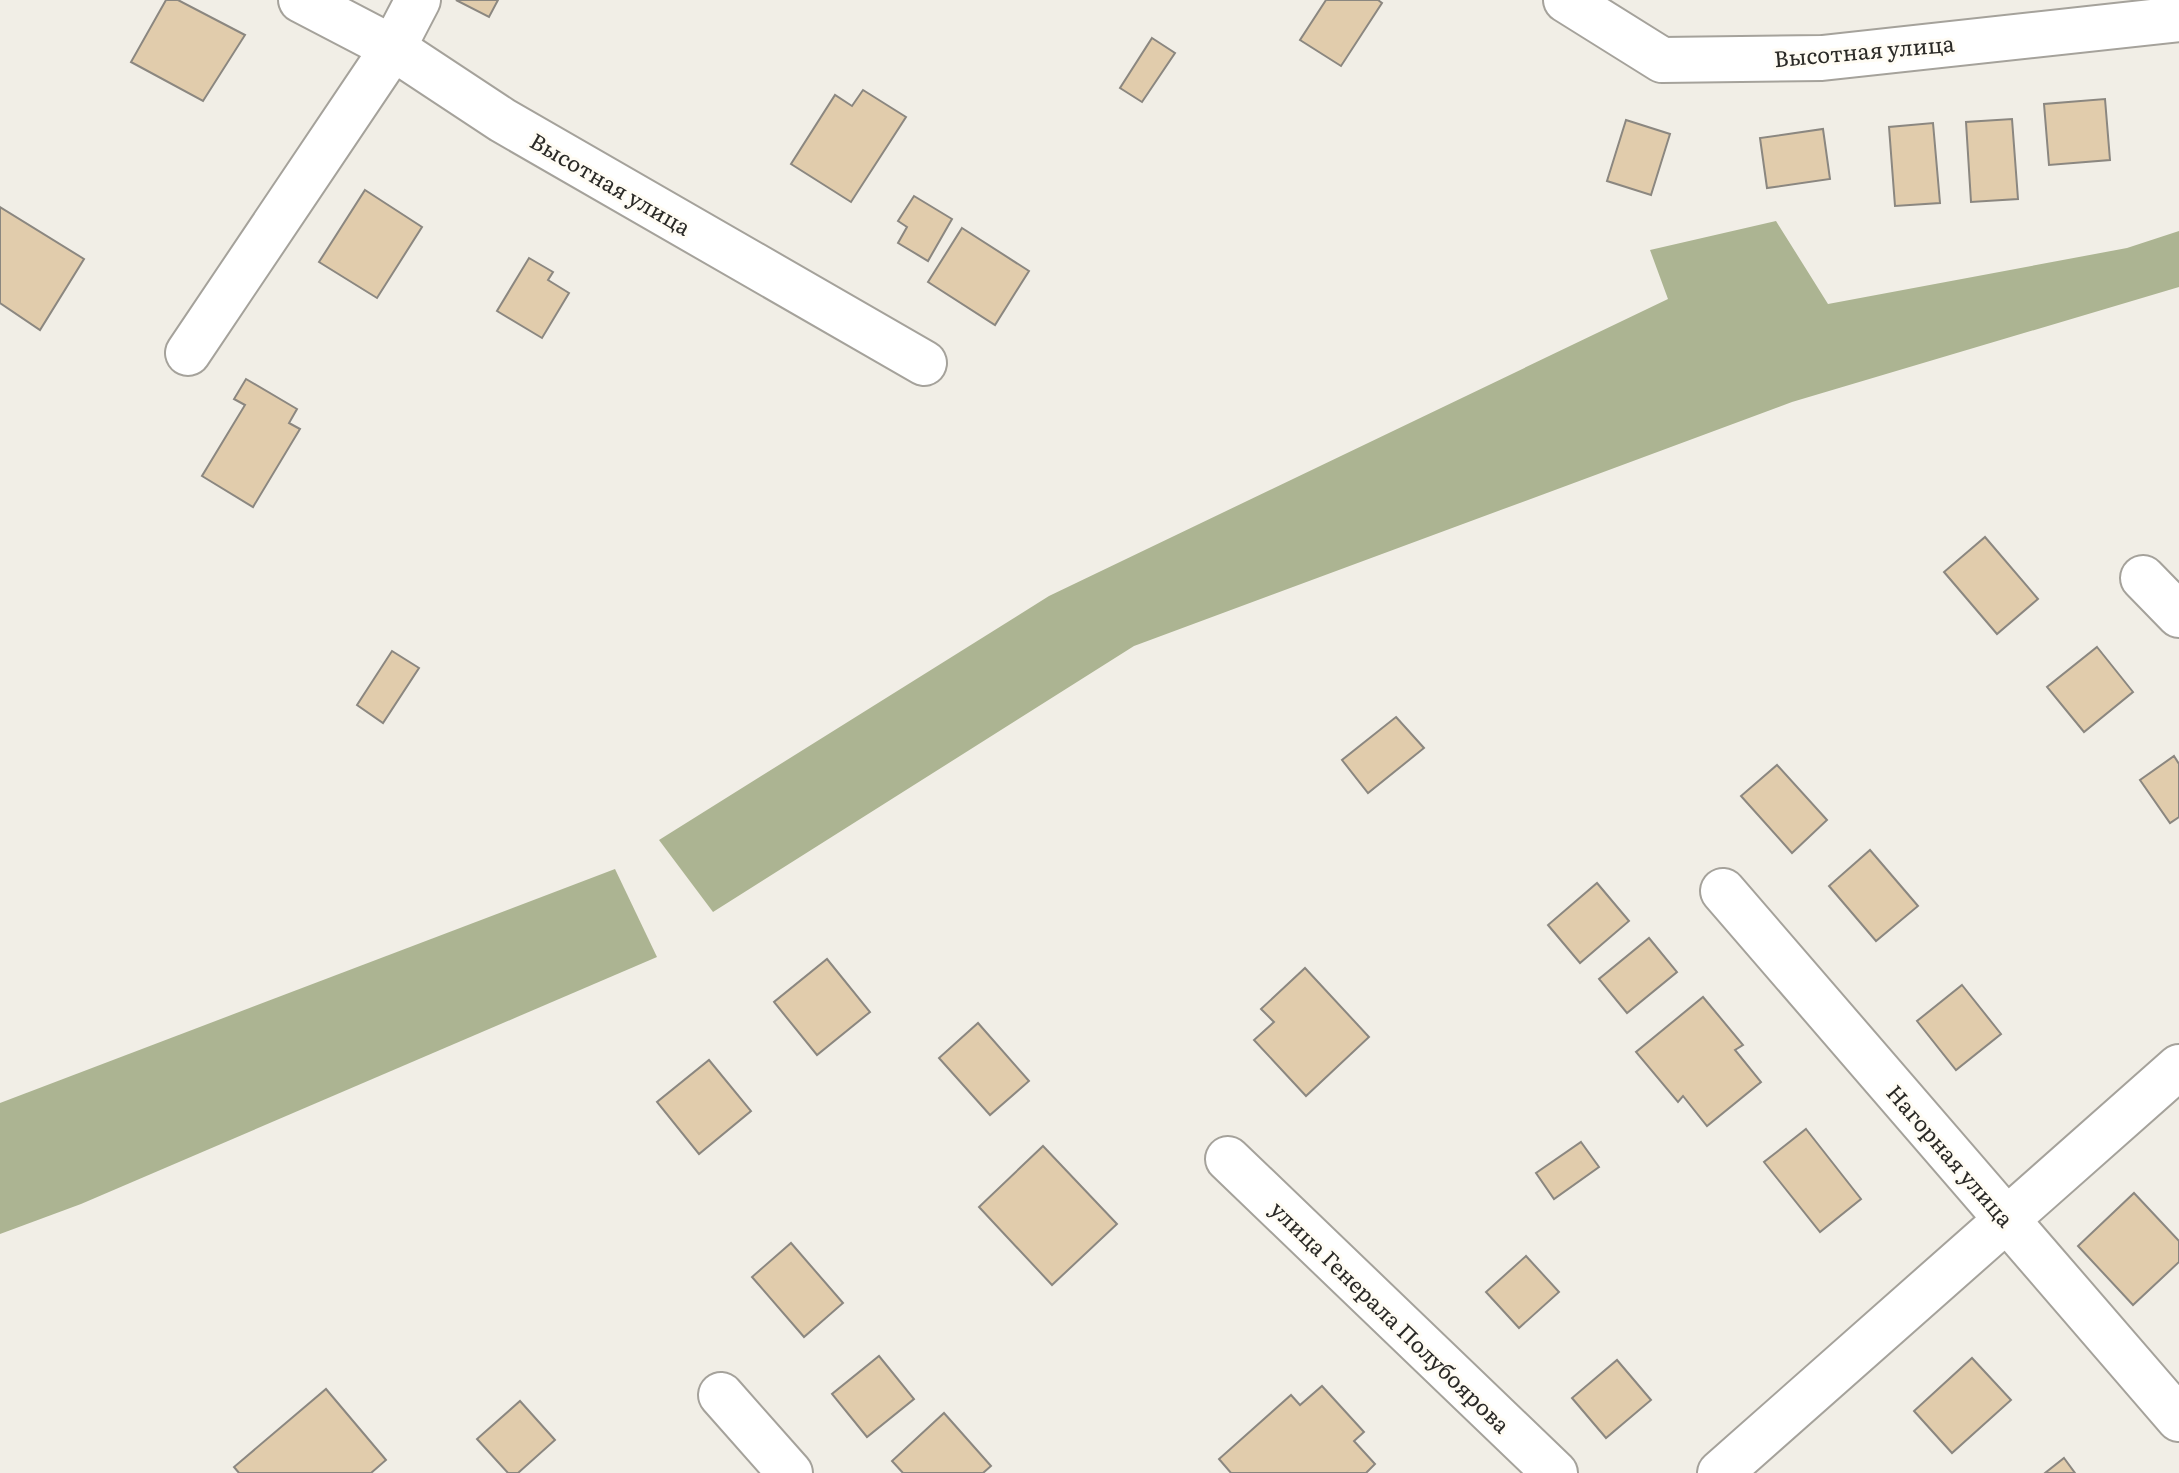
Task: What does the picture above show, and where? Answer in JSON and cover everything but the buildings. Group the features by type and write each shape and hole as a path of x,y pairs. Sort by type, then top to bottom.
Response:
{"street":[{"name":"Высотная улица","path":"301,0 393,48 502,120 924,363"},
{"path":"188,353 393,48 418,0"},
{"name":"Высотная улица","path":"1566,0 1662,60 1822,58 2179,19"},
{"path":"2143,578 2179,615"},
{"name":"Нагорная улица","path":"1723,891 2179,1419"},
{"path":"1720,1473 2179,1067"},
{"name":"улица Генерала Полубоярова","path":"1228,1159 1555,1473"},
{"path":"721,1395 790,1473"}],"green space":[{"path":"1776,221 1828,304 2127,248 2179,231 2179,287 1792,402 1134,646 713,912 659,840 1049,596 1668,299 1650,250"},
{"path":"615,869 657,957 81,1204 0,1234 0,1103"}]}
